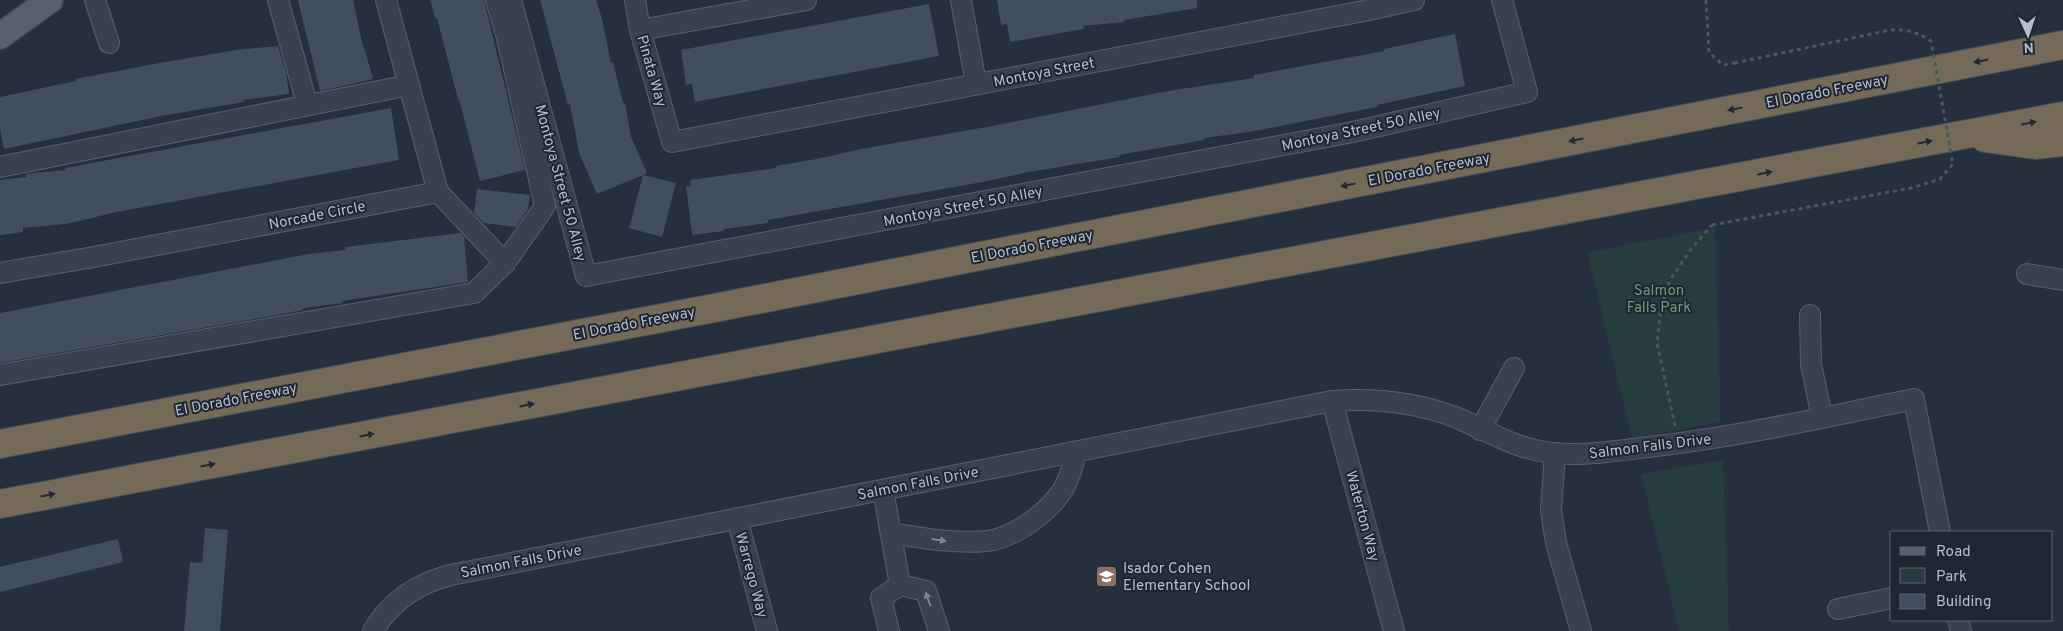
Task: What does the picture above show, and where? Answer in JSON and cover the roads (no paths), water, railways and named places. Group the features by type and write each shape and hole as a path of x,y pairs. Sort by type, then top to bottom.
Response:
{"highway":[{"name":"El Dorado Freeway","path":"0,444 733,304 2063,45"},
{"path":"0,504 2063,116"},
{"path":"1964,135 2035,145 2063,142"}],"main road":[{"path":"0,36 50,0"}],"street":[{"path":"95,0 109,43"},
{"path":"278,0 307,104"},
{"path":"386,0 438,192 505,264"},
{"path":"0,375 474,293 505,264 545,206 507,38 496,0"},
{"name":"Montoya Street 50 Alley","path":"511,0 586,276 1353,132 1527,92 1502,0"},
{"name":"Pinata Way","path":"635,0 640,30 672,142"},
{"path":"640,30 806,0"},
{"path":"960,0 976,84"},
{"name":"Montoya Street","path":"672,142 1383,3 1414,0"},
{"path":"0,167 409,85"},
{"name":"Norcade Circle","path":"0,273 438,192"},
{"path":"2027,274 2063,280"},
{"path":"1810,315 1811,364 1822,418"},
{"path":"1480,430 1514,368"},
{"name":"Salmon Falls Drive","path":"373,631 380,619 397,601 417,587 439,578 1332,401 1357,400 1407,404 1456,418 1517,446 1555,454 1602,452 1678,444 1914,399 1940,531"},
{"name":"Waterton Way","path":"1332,401 1394,631"},
{"path":"891,534 948,541 989,541 1009,534 1029,524 1048,508 1064,487 1077,451"},
{"path":"1555,454 1552,510 1556,543 1581,631"},
{"path":"883,490 900,585"},
{"name":"Warrego Way","path":"737,518 767,631"},
{"path":"889,631 881,598 900,585 926,591 939,631"},
{"path":"1838,609 1890,598"}],"place":[{"name":"Isador Cohen Elementary School","path":"1107,577"}],"park label":[{"name":"Salmon Falls Park","path":"1659,298"}]}
